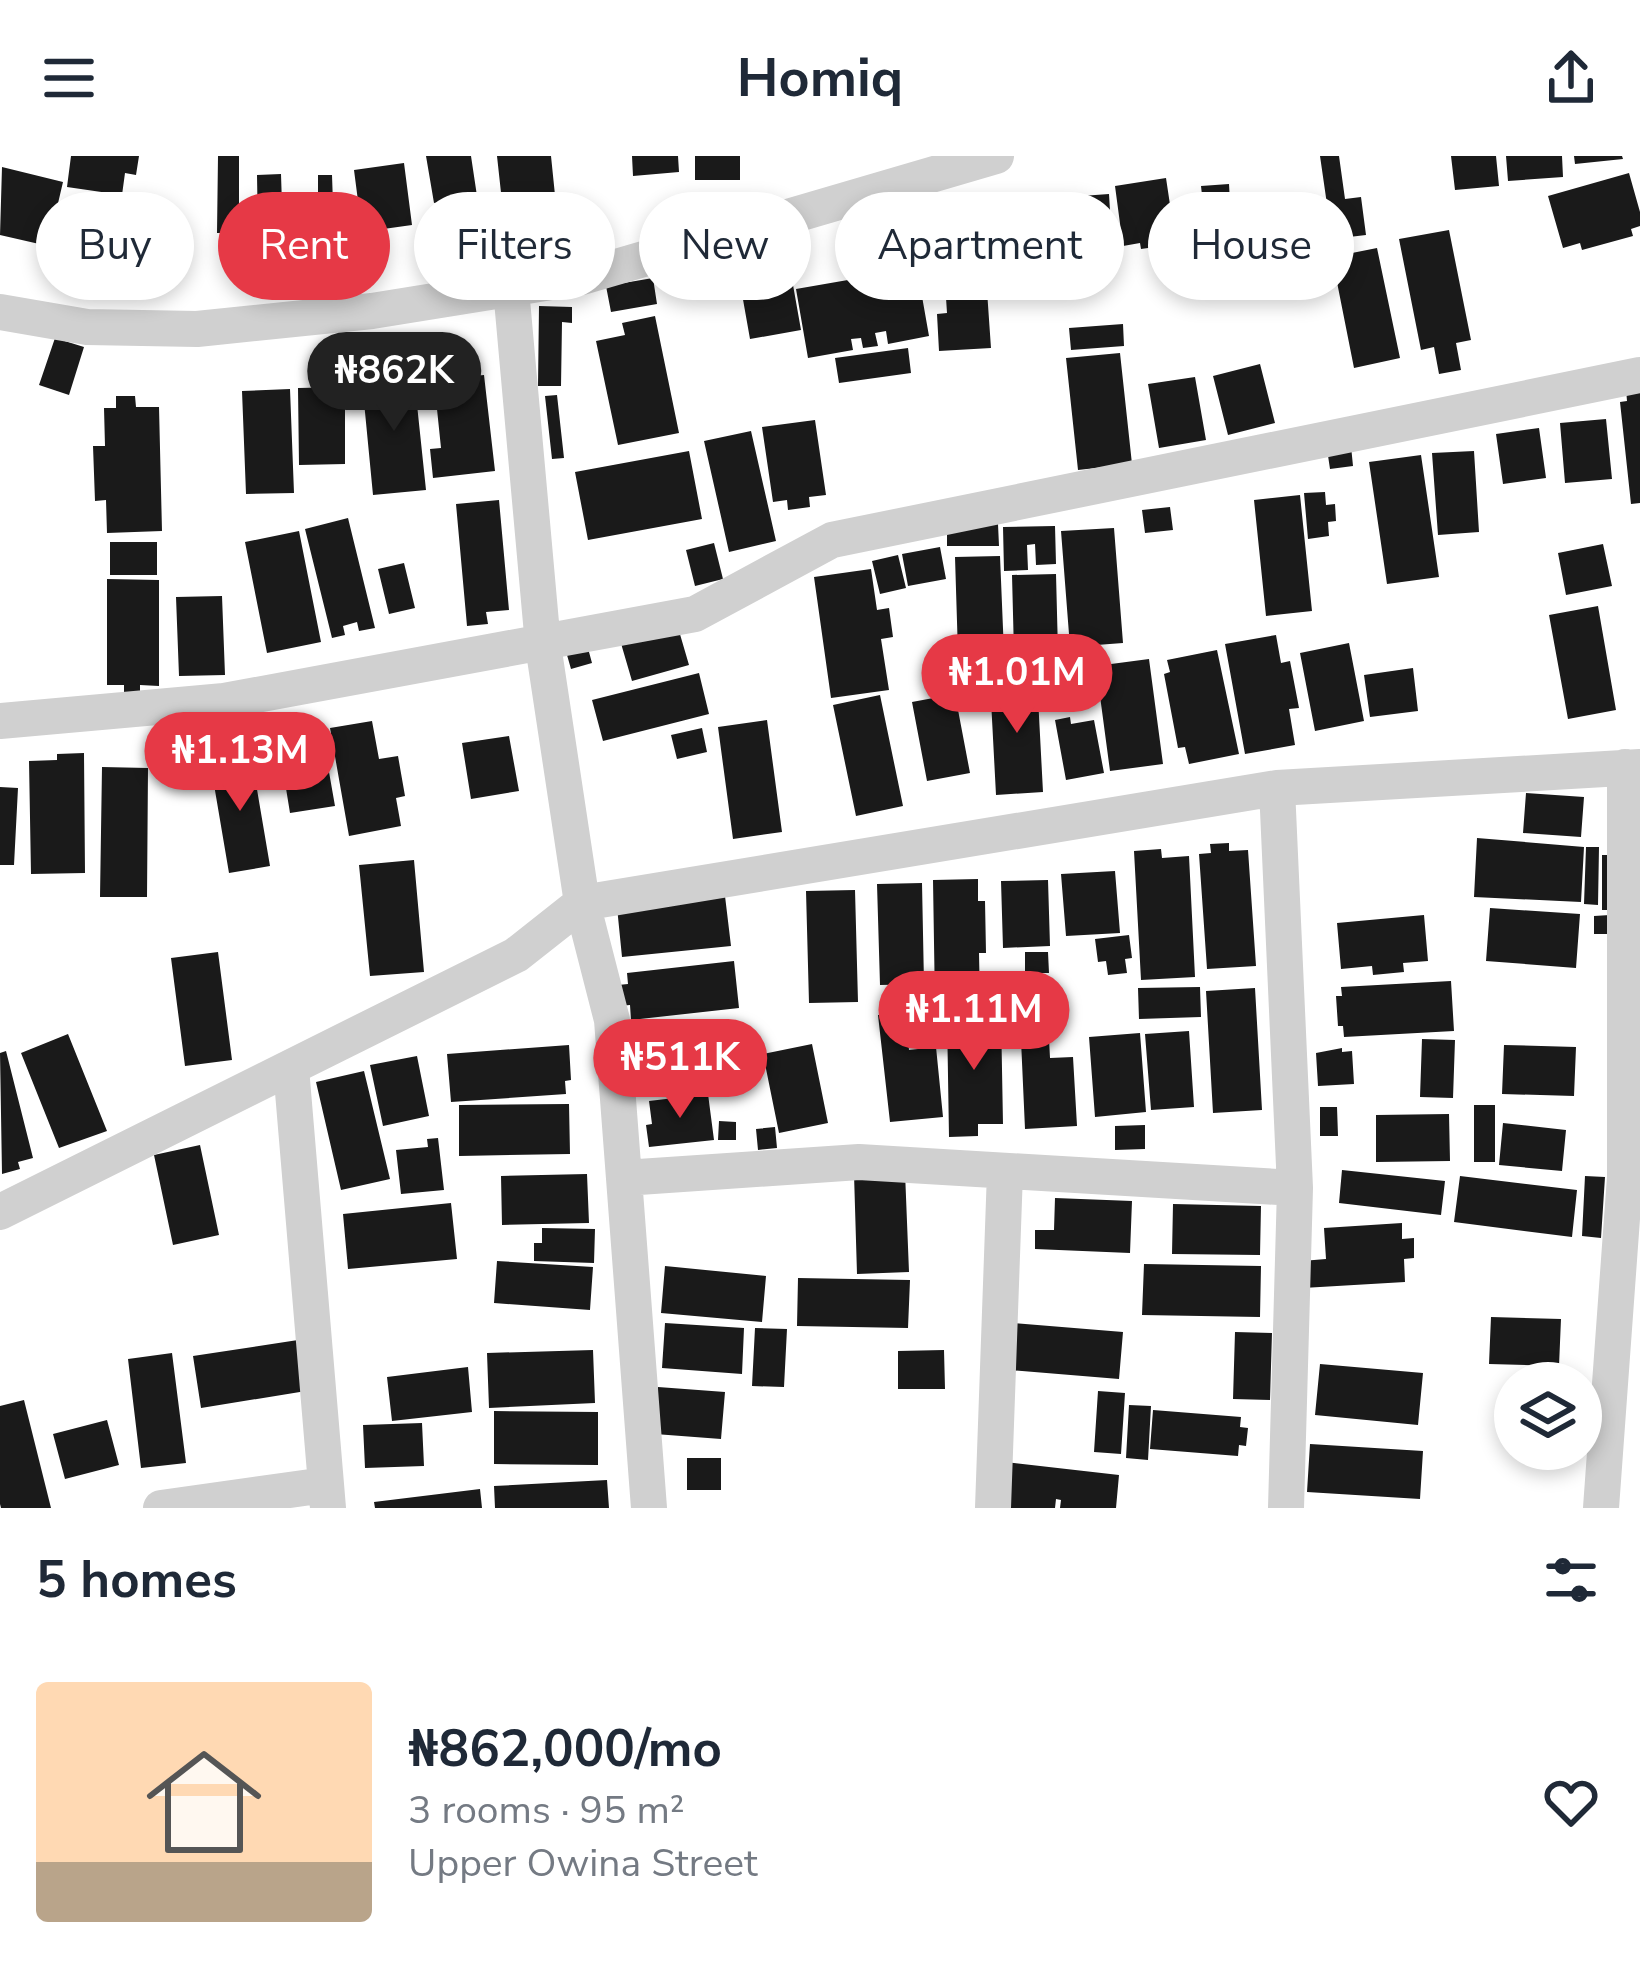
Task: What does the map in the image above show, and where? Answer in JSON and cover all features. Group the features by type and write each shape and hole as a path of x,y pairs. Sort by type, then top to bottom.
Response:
{"street":[{"path":"615,267 996,156"},
{"path":"0,312 87,327 197,329 442,300"},
{"path":"512,300 543,645 581,903 612,1020 649,1508"},
{"path":"0,721 224,700 695,614 832,540 1640,375"},
{"path":"0,1211 516,955 581,903 1277,788 1632,767 1624,1177 1601,1508"},
{"path":"1277,788 1295,1188 1286,1508"},
{"path":"161,1508 327,1497 291,1068"},
{"path":"624,1178 859,1162 1295,1188"},
{"path":"993,1508 1005,1172"}],"building":[{"path":"71,156 139,156 136,175 125,173 122,192 67,187"},
{"path":"218,156 239,156 239,192 218,192 217,233"},
{"path":"426,156 471,156 476,192 432,192"},
{"path":"497,156 551,156 555,192 501,192"},
{"path":"632,156 678,156 679,172 633,176"},
{"path":"695,156 740,156 740,180 695,180"},
{"path":"1320,156 1339,156 1344,192 1325,192"},
{"path":"1451,156 1496,156 1499,186 1455,190"},
{"path":"1506,156 1562,156 1563,177 1508,181"},
{"path":"1574,156 1622,156 1623,159 1575,164"},
{"path":"404,163 412,225 390,228 390,192 357,192 354,170"},
{"path":"2,167 63,182 61,192 36,192 36,243 0,235"},
{"path":"1629,173 1640,212 1640,226 1631,229 1633,236 1582,250 1580,243 1563,248 1548,196"},
{"path":"281,174 282,192 257,192 257,175"},
{"path":"318,175 332,175 333,192 318,192"},
{"path":"1166,178 1168,192 1148,192 1148,248 1141,249 1140,243 1124,246 1124,192 1116,192 1115,186"},
{"path":"1229,184 1229,192 1202,192 1201,186"},
{"path":"1361,197 1366,235 1354,236 1354,198"},
{"path":"1449,230 1471,340 1456,343 1461,370 1439,374 1434,347 1421,350 1399,239"},
{"path":"1377,248 1400,358 1354,368 1341,300 1354,300 1354,253"},
{"path":"639,280 639,300 656,300 657,304 611,312 609,300 615,300 615,284"},
{"path":"835,282 835,300 923,300 929,336 888,344 886,331 875,333 878,346 863,348 861,338 851,339 853,350 808,358 798,300 811,300 811,286"},
{"path":"743,300 796,300 801,330 750,339"},
{"path":"946,300 988,300 991,348 939,351 937,314 947,313"},
{"path":"539,306 572,307 572,323 562,322 561,386 538,386"},
{"path":"655,316 679,433 618,445 596,341 625,335 622,323"},
{"path":"1123,324 1124,346 1071,350 1069,328"},
{"path":"55,338 84,347 69,395 39,385"},
{"path":"908,348 911,373 839,383 835,358"},
{"path":"1120,353 1132,464 1078,470 1066,358"},
{"path":"1260,364 1275,423 1228,435 1213,376"},
{"path":"396,370 397,377 414,376 426,490 373,495 362,381 381,379 380,372"},
{"path":"484,375 495,471 433,478 430,449 441,448 434,380"},
{"path":"1195,377 1206,440 1159,448 1148,384"},
{"path":"345,387 345,464 299,465 298,388"},
{"path":"1640,388 1640,503 1631,504 1620,402 1627,401 1626,389"},
{"path":"290,389 294,493 246,494 242,391"},
{"path":"557,395 564,458 552,459 545,396"},
{"path":"116,396 135,396 136,407 159,407 162,531 107,533 106,500 95,501 93,446 105,446 104,408 116,408"},
{"path":"1606,419 1612,479 1565,483 1560,423"},
{"path":"815,420 826,495 809,497 810,507 788,510 787,500 773,502 762,427"},
{"path":"1539,428 1546,478 1503,484 1496,434"},
{"path":"751,431 776,541 729,552 704,441"},
{"path":"1351,446 1353,466 1330,469 1327,449"},
{"path":"689,451 702,519 588,540 575,472"},
{"path":"1474,451 1479,532 1438,535 1432,453"},
{"path":"1421,455 1439,577 1387,584 1369,462"},
{"path":"1325,492 1326,505 1335,504 1336,521 1328,522 1329,536 1308,539 1304,493"},
{"path":"1300,495 1312,611 1266,616 1254,500"},
{"path":"499,500 509,610 486,612 488,624 467,626 456,504"},
{"path":"1170,507 1173,530 1145,533 1142,510"},
{"path":"348,518 375,628 359,631 357,622 343,626 345,635 332,638 305,529"},
{"path":"947,524 998,524 999,546 947,546"},
{"path":"1055,526 1056,564 1036,565 1035,544 1027,545 1028,570 1004,571 1003,527"},
{"path":"1114,528 1123,643 1070,647 1061,531"},
{"path":"299,531 321,642 267,653 245,542"},
{"path":"110,542 157,542 157,575 110,575"},
{"path":"714,543 723,579 695,586 686,550"},
{"path":"1603,544 1612,586 1566,595 1558,553"},
{"path":"940,547 946,579 908,586 902,554"},
{"path":"898,555 906,588 880,594 872,561"},
{"path":"1000,556 1004,653 958,654 955,557"},
{"path":"404,563 415,608 389,614 378,569"},
{"path":"871,569 877,610 889,608 893,637 881,639 889,690 831,698 814,577"},
{"path":"1056,574 1058,652 1014,653 1012,575"},
{"path":"107,579 159,580 159,686 140,685 140,697 124,696 124,685 107,685"},
{"path":"222,596 225,675 179,676 176,597"},
{"path":"1598,606 1616,710 1568,719 1549,615"},
{"path":"677,624 689,665 632,681 620,640"},
{"path":"1276,635 1281,663 1290,661 1299,708 1289,709 1295,745 1245,754 1225,644"},
{"path":"586,641 592,663 571,669 565,648"},
{"path":"1349,643 1364,721 1315,731 1300,653"},
{"path":"1217,650 1239,754 1189,764 1185,747 1178,748 1164,674 1170,672 1167,660"},
{"path":"1149,659 1163,764 1110,771 1096,666"},
{"path":"1413,668 1418,711 1370,717 1364,675"},
{"path":"699,673 709,714 603,741 592,700"},
{"path":"1037,678 1043,792 996,795 990,681"},
{"path":"955,694 970,773 927,781 912,702"},
{"path":"880,695 903,806 856,816 833,705"},
{"path":"1070,717 1071,724 1094,720 1104,773 1066,780 1055,720"},
{"path":"767,720 782,832 733,839 718,727"},
{"path":"372,721 379,759 398,756 405,796 396,798 401,826 349,836 330,728"},
{"path":"702,728 707,752 677,759 671,735"},
{"path":"322,732 335,806 290,813 278,739"},
{"path":"509,736 519,791 471,799 462,743"},
{"path":"84,753 85,873 31,874 29,761"},
{"path":"251,754 270,866 229,873 210,761"},
{"path":"102,767 148,768 147,897 100,897"},
{"path":"0,787 18,788 14,865 0,865"},
{"path":"1526,793 1584,797 1581,837 1523,833"},
{"path":"1477,838 1584,847 1581,902 1474,897"},
{"path":"1229,843 1229,851 1248,850 1256,966 1207,969 1199,854 1211,853 1210,844"},
{"path":"1586,847 1599,847 1598,905 1584,904"},
{"path":"1161,849 1162,858 1189,856 1195,977 1141,980 1134,851"},
{"path":"1602,855 1618,855 1618,910 1602,910"},
{"path":"414,860 424,972 370,976 359,865"},
{"path":"1115,871 1120,933 1066,936 1061,874"},
{"path":"978,879 978,901 985,901 986,953 979,953 980,1004 935,1005 933,880"},
{"path":"1048,880 1050,946 1003,948 1001,881"},
{"path":"922,883 924,984 880,985 877,884"},
{"path":"855,890 858,1002 809,1003 806,891"},
{"path":"725,896 731,946 622,957 617,907"},
{"path":"1490,908 1580,914 1576,968 1486,961"},
{"path":"1424,915 1428,961 1403,963 1404,972 1373,975 1372,966 1341,969 1337,923"},
{"path":"1610,915 1610,934 1594,934 1594,916"},
{"path":"1129,935 1132,958 1125,959 1127,973 1108,975 1106,961 1098,962 1095,939"},
{"path":"218,952 232,1060 185,1066 171,958"},
{"path":"1025,952 1048,952 1049,973 1025,973"},
{"path":"734,961 739,1008 631,1020 630,1005 619,1006 618,985 628,984 627,973"},
{"path":"1451,981 1454,1031 1344,1037 1343,1026 1338,1026 1336,996 1342,996 1341,987"},
{"path":"1200,987 1201,1017 1139,1019 1138,988"},
{"path":"1255,988 1262,1110 1213,1113 1206,991"},
{"path":"905,1012 909,1050 936,1047 943,1117 890,1122 878,1015"},
{"path":"1001,1014 1003,1124 978,1124 978,1136 949,1137 947,1015"},
{"path":"1189,1031 1194,1107 1151,1110 1145,1034"},
{"path":"1140,1033 1146,1112 1095,1117 1089,1037"},
{"path":"68,1034 107,1131 59,1148 21,1053"},
{"path":"1049,1039 1050,1058 1073,1057 1077,1126 1025,1129 1021,1040"},
{"path":"1422,1039 1455,1040 1453,1098 1420,1097"},
{"path":"812,1044 828,1123 779,1133 763,1054"},
{"path":"569,1045 571,1080 565,1081 566,1094 451,1102 447,1054"},
{"path":"1504,1045 1576,1047 1574,1096 1502,1094"},
{"path":"1342,1048 1342,1052 1352,1051 1354,1084 1318,1086 1316,1053"},
{"path":"6,1051 33,1158 18,1162 20,1169 2,1174 0,1053"},
{"path":"417,1056 429,1116 383,1126 370,1065"},
{"path":"364,1071 390,1179 341,1190 316,1082"},
{"path":"708,1094 714,1140 649,1147 649,1101"},
{"path":"569,1104 570,1154 459,1156 459,1105"},
{"path":"1474,1105 1495,1105 1495,1162 1474,1162"},
{"path":"1320,1107 1337,1107 1338,1136 1320,1136"},
{"path":"1449,1114 1450,1161 1376,1162 1376,1115"},
{"path":"719,1121 736,1122 736,1140 718,1140"},
{"path":"1503,1123 1566,1130 1562,1171 1499,1165"},
{"path":"1145,1125 1145,1149 1115,1150 1115,1126"},
{"path":"775,1127 777,1148 758,1150 756,1129"},
{"path":"438,1138 444,1190 401,1194 396,1150 428,1147 427,1139"},
{"path":"200,1145 219,1235 173,1245 154,1155"},
{"path":"1342,1170 1445,1181 1441,1215 1339,1203"},
{"path":"905,1172 909,1272 857,1274 854,1174"},
{"path":"587,1174 589,1223 502,1225 501,1176"},
{"path":"1460,1176 1577,1190 1572,1237 1454,1222"},
{"path":"1585,1176 1605,1177 1601,1238 1582,1236"},
{"path":"1055,1198 1132,1201 1130,1253 1035,1249 1035,1230 1054,1230"},
{"path":"451,1203 457,1259 348,1269 343,1214"},
{"path":"1173,1204 1261,1206 1260,1255 1172,1254"},
{"path":"1402,1223 1402,1239 1414,1238 1414,1258 1404,1259 1405,1282 1303,1288 1302,1261 1326,1259 1324,1228"},
{"path":"542,1228 595,1229 594,1263 534,1261 534,1243 542,1243"},
{"path":"497,1261 593,1267 590,1310 494,1303"},
{"path":"1144,1264 1261,1266 1260,1317 1142,1315"},
{"path":"665,1266 766,1276 762,1322 661,1313"},
{"path":"798,1278 910,1280 908,1328 797,1326"},
{"path":"1491,1317 1561,1319 1559,1362 1489,1364"},
{"path":"665,1323 744,1328 742,1374 662,1368"},
{"path":"1013,1323 1123,1332 1119,1379 1009,1370"},
{"path":"755,1328 787,1329 784,1387 752,1386"},
{"path":"1235,1332 1272,1333 1270,1400 1233,1399"},
{"path":"298,1340 306,1391 201,1408 193,1356"},
{"path":"593,1350 595,1403 489,1408 487,1353"},
{"path":"944,1350 945,1389 898,1389 898,1351"},
{"path":"172,1353 186,1463 141,1468 128,1359"},
{"path":"1320,1364 1423,1373 1418,1425 1315,1415"},
{"path":"468,1367 472,1412 392,1421 387,1377"},
{"path":"658,1387 725,1392 721,1439 655,1434"},
{"path":"1098,1391 1125,1393 1121,1454 1094,1452"},
{"path":"24,1400 51,1508 1,1508 0,1504 0,1406"},
{"path":"1129,1405 1151,1406 1148,1460 1126,1458"},
{"path":"1153,1410 1241,1417 1240,1427 1248,1428 1246,1446 1239,1445 1238,1456 1150,1449"},
{"path":"494,1411 598,1412 598,1465 494,1464"},
{"path":"107,1420 119,1465 65,1479 53,1434"},
{"path":"422,1423 424,1466 365,1468 363,1425"},
{"path":"1310,1444 1423,1451 1420,1499 1307,1492"},
{"path":"687,1458 721,1458 721,1490 687,1490"},
{"path":"1006,1462 1119,1475 1116,1508 1060,1508 1061,1500 1056,1499 1055,1508 1000,1508"},
{"path":"607,1480 609,1508 495,1508 494,1486"},
{"path":"480,1489 482,1508 375,1508 374,1502"}]}
